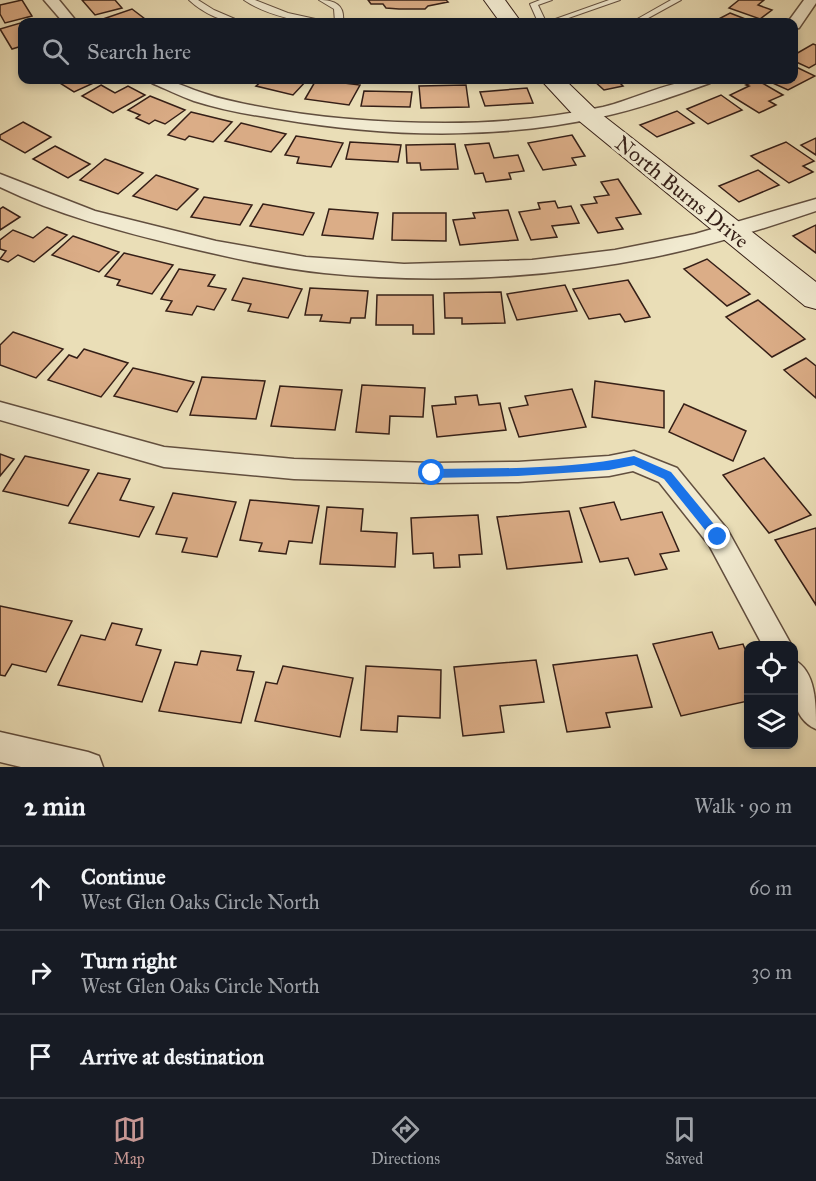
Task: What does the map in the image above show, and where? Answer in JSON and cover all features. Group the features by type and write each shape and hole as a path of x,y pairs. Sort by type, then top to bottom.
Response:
{"street":[{"path":"51,0 67,18"},
{"path":"494,0 507,18"},
{"path":"798,19 811,0"},
{"path":"168,84 207,100 287,115 356,123 441,128 507,126 587,115 692,84"},
{"name":"North Burns Drive","path":"556,84 587,115 816,298"},
{"path":"0,180 33,196 103,221 205,245 323,266 402,269 482,268 577,261 653,250 731,232 816,205"},
{"path":"0,411 164,457 294,470 518,472 609,466 634,461 668,475 718,537 776,641"},
{"path":"798,681 816,714"},
{"path":"0,747 88,767"}],"lane":[{"path":"193,0 211,12 227,18"},
{"path":"248,0 286,15 303,18"},
{"path":"323,0 336,4 340,10 339,18"},
{"path":"540,18 534,4 548,0"},
{"path":"563,18 616,0"},
{"path":"643,18 677,0"}],"building":[{"path":"22,0 32,16 5,23 0,14 0,5"},
{"path":"82,0 115,0 122,8 95,15"},
{"path":"368,0 446,0 448,2 428,6 425,9 399,9 386,8 383,4 371,4"},
{"path":"739,0 764,0 758,5 772,10 761,18 757,18 729,8"},
{"path":"132,9 144,18 106,18"},
{"path":"730,13 743,18 721,18"},
{"path":"18,24 18,47 12,49 0,29"},
{"path":"813,44 816,45 816,64 809,68 798,63 798,53"},
{"path":"798,68 815,76 788,90 775,84 798,84"},
{"path":"61,84 91,84 74,92"},
{"path":"258,84 303,84 293,95 256,86"},
{"path":"314,84 360,85 349,105 305,99"},
{"path":"597,84 621,84 623,86 604,90"},
{"path":"764,84 783,95 769,101 776,105 759,113 730,95 749,86 746,85"},
{"path":"101,85 115,93 128,86 145,95 113,113 82,96"},
{"path":"466,85 469,107 421,108 419,86"},
{"path":"527,88 533,103 485,106 480,92"},
{"path":"364,91 412,92 410,107 361,106"},
{"path":"721,95 742,110 708,124 687,109"},
{"path":"150,96 185,110 165,124 155,120 149,124 136,118 140,115 128,110"},
{"path":"677,111 694,123 657,137 640,125"},
{"path":"191,112 232,122 213,142 189,136 185,140 168,135"},
{"path":"23,122 51,137 25,153 0,139 0,135"},
{"path":"241,123 286,134 271,152 225,141"},
{"path":"572,135 585,156 572,158 576,165 543,170 528,143"},
{"path":"296,136 343,143 331,167 297,163 299,157 285,155"},
{"path":"816,138 816,155 801,145"},
{"path":"350,142 401,145 398,162 346,159"},
{"path":"786,142 814,161 803,166 813,172 789,183 751,156"},
{"path":"489,143 494,158 518,155 524,171 509,173 511,179 486,182 483,173 475,174 465,145"},
{"path":"455,144 458,169 421,170 420,163 407,163 406,145"},
{"path":"55,146 90,164 68,178 33,159"},
{"path":"105,159 143,173 118,194 80,180"},
{"path":"758,170 779,185 739,202 719,186"},
{"path":"156,175 198,189 177,210 133,196"},
{"path":"618,179 641,214 616,218 623,229 598,233 581,205 597,203 594,197 609,195 601,182"},
{"path":"204,197 252,205 240,225 191,217"},
{"path":"555,201 558,208 571,206 579,223 552,226 557,237 531,240 519,212 540,209 538,203"},
{"path":"263,204 314,213 303,235 250,226"},
{"path":"3,207 20,217 0,230 0,209"},
{"path":"329,209 378,213 373,239 322,235"},
{"path":"508,210 518,240 460,245 453,220 475,218 473,213"},
{"path":"393,213 446,213 446,241 392,240"},
{"path":"816,225 816,253 793,236"},
{"path":"47,227 67,235 34,262 18,255 8,262 0,259 6,251 0,249 0,240 13,230 33,238"},
{"path":"73,236 119,252 99,272 52,255"},
{"path":"124,253 173,265 152,294 117,285 120,280 105,276"},
{"path":"707,259 750,294 727,306 684,269"},
{"path":"179,269 215,275 208,286 226,289 214,310 197,306 192,315 166,311 172,301 161,299"},
{"path":"243,278 302,289 288,318 248,311 251,304 232,300"},
{"path":"628,280 650,317 625,322 620,314 589,319 573,289"},
{"path":"565,285 577,311 517,320 507,294"},
{"path":"310,288 368,291 365,318 351,318 350,323 320,321 322,315 305,315"},
{"path":"501,292 505,323 462,324 462,318 445,318 444,293"},
{"path":"377,295 433,295 434,334 413,334 413,325 376,325"},
{"path":"758,300 805,339 772,357 726,317"},
{"path":"13,332 63,349 36,378 0,365 0,345"},
{"path":"84,349 128,363 101,397 48,380 69,355 77,358"},
{"path":"806,358 816,366 816,398 784,370"},
{"path":"133,368 194,382 177,412 114,396"},
{"path":"202,377 265,381 256,419 190,415"},
{"path":"595,381 664,391 664,428 592,417"},
{"path":"362,385 425,388 423,417 390,416 389,434 356,432"},
{"path":"280,386 342,390 335,430 271,426"},
{"path":"572,389 586,427 519,437 509,408 528,405 525,396"},
{"path":"477,395 479,405 500,403 506,430 437,437 432,406 456,404 455,397"},
{"path":"684,404 746,431 733,461 669,432"},
{"path":"0,454 14,459 0,476"},
{"path":"25,456 89,470 68,506 3,491"},
{"path":"764,458 811,515 769,533 723,475"},
{"path":"98,473 130,479 120,500 154,507 139,537 69,523"},
{"path":"173,493 236,502 217,557 182,552 187,538 156,534"},
{"path":"250,500 319,506 312,543 289,541 286,554 259,551 262,543 240,540"},
{"path":"614,502 621,520 662,512 679,551 660,554 667,569 635,575 628,558 600,562 580,508"},
{"path":"327,507 363,509 361,531 397,533 395,567 320,564"},
{"path":"569,511 582,562 507,569 497,517"},
{"path":"478,515 482,554 459,555 460,567 434,568 433,553 413,554 411,518"},
{"path":"816,528 816,605 775,540"},
{"path":"0,606 72,621 46,672 12,664 5,676 0,675"},
{"path":"112,623 142,629 136,645 161,650 142,702 58,685 81,635 105,640"},
{"path":"712,632 719,649 743,644 744,702 681,716 653,644"},
{"path":"201,651 241,656 237,670 254,672 241,723 159,711 175,662 197,665"},
{"path":"637,655 652,707 606,713 610,727 567,732 553,665"},
{"path":"536,660 544,702 500,706 504,732 463,736 454,667"},
{"path":"283,666 353,678 340,737 255,721 266,682 277,684"},
{"path":"366,666 441,670 440,718 398,716 397,732 361,730"}],"route":[{"path":"432,473 518,472 609,466 634,461 668,475 718,537"}]}
